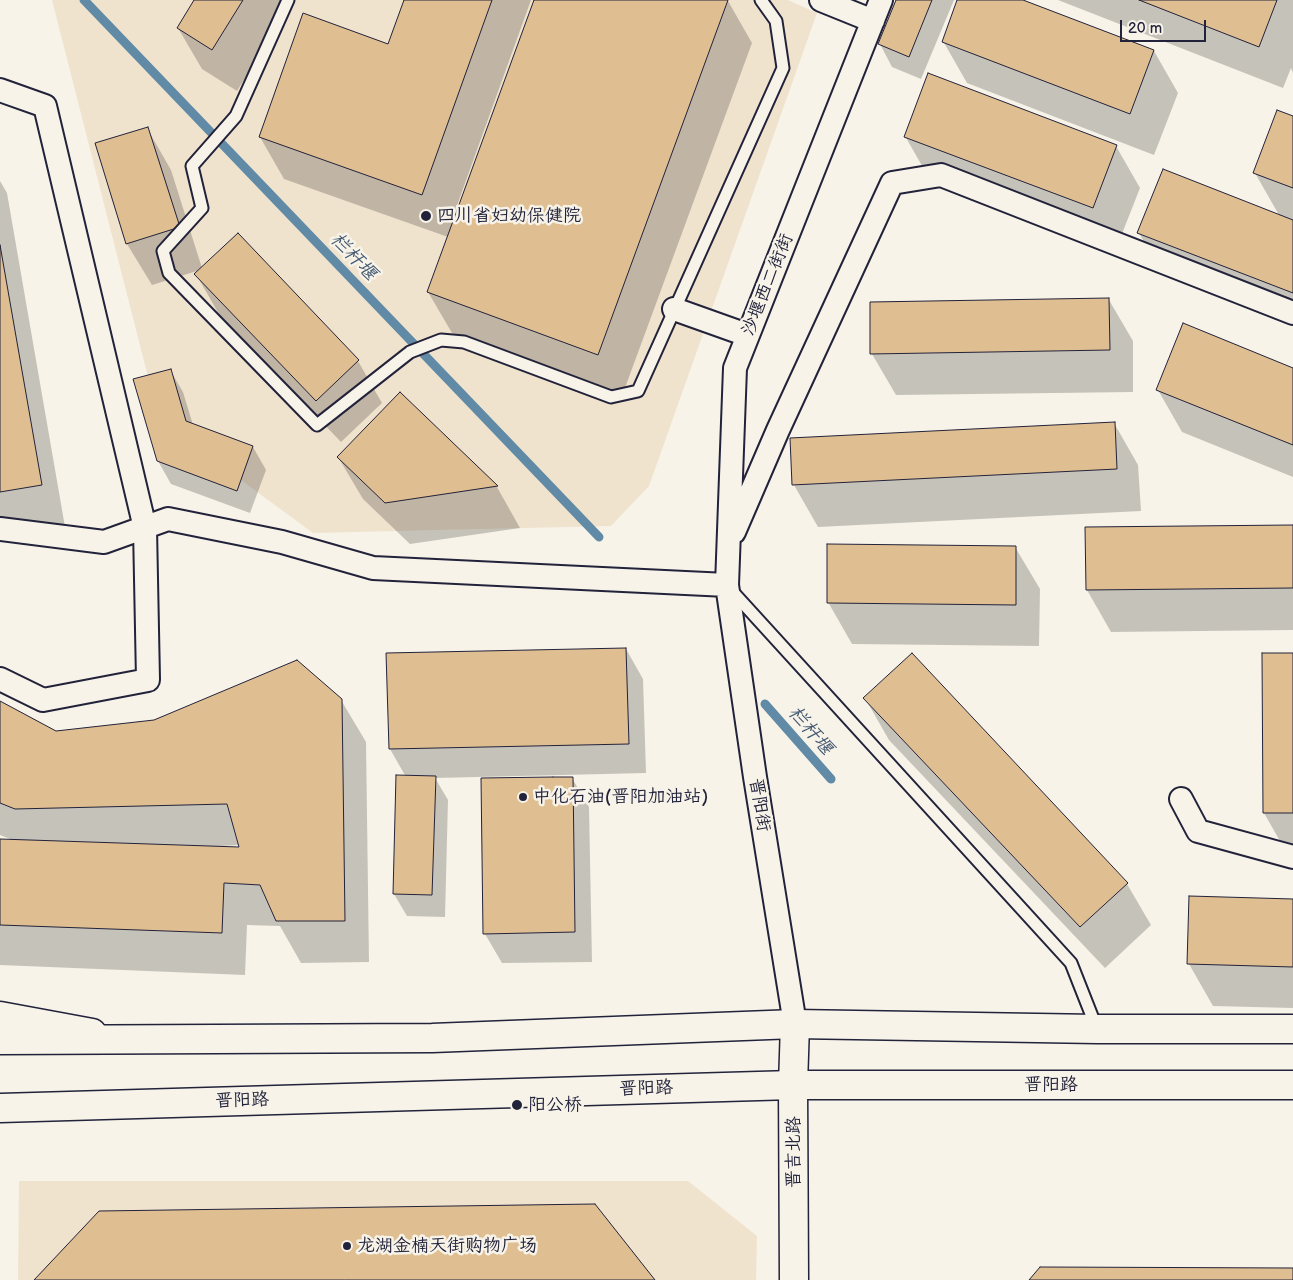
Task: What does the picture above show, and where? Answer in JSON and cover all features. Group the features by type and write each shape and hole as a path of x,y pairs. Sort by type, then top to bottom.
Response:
{"main road":[{"path":"0,1016 133,1040"},
{"path":"0,1040 432,1038 795,1024 1097,1029 1293,1029"},
{"name":"晋吉北路","path":"794,1280 793,1085 795,1024"},
{"name":"晋阳路","path":"0,1108 793,1085 1293,1085"}],"street":[{"path":"821,0 873,21"},
{"name":"沙堰西二街街","path":"727,584 734,368 881,0"},
{"path":"0,90 45,106 145,528 148,680 43,700 0,679"},
{"path":"728,544 778,430 892,183 941,175 1293,313"},
{"path":"674,309 747,336"},
{"path":"0,529 104,542 168,519 282,542 374,568 727,584"},
{"name":"晋阳街","path":"727,584 755,777 795,1024"},
{"path":"1180,799 1198,831 1293,857"}],"lane":[{"path":"288,0 236,116 192,166 202,208 163,252 169,273 317,425 410,352 441,340 464,342 611,397 638,391 783,68 776,21 761,0"},
{"path":"727,584 1071,963 1097,1029"}],"shaded area":[{"name":"四川省妇幼保健院","path":"52,0 788,0 817,13 649,486 611,526 313,533 159,420"},
{"path":"19,1181 688,1181 757,1236 756,1280 18,1280"}],"building":[{"path":"194,0 243,0 212,50 177,28"},
{"path":"404,0 492,0 422,195 259,137 303,13 388,44"},
{"path":"534,0 728,0 598,355 427,292"},
{"path":"896,0 932,0 909,57 878,44"},
{"path":"957,0 1023,0 1154,50 1130,114 942,42"},
{"path":"1139,0 1277,0 1259,47"},
{"path":"928,73 1117,145 1093,208 904,137"},
{"path":"1277,110 1293,116 1293,188 1253,173"},
{"path":"148,127 180,227 126,244 95,143"},
{"path":"1163,169 1293,220 1293,293 1137,233"},
{"path":"238,233 359,360 316,401 194,274"},
{"path":"0,245 42,485 0,492"},
{"path":"1109,298 1110,350 870,354 870,302"},
{"path":"1183,323 1293,368 1293,445 1156,390"},
{"path":"171,369 186,421 253,446 237,491 157,461 133,379"},
{"path":"400,392 498,486 385,503 337,457"},
{"path":"1115,422 1117,469 792,485 790,438"},
{"path":"1293,525 1293,588 1086,590 1085,527"},
{"path":"827,544 1016,546 1016,605 827,603"},
{"path":"626,648 629,744 389,749 386,653"},
{"path":"912,653 1128,883 1080,927 863,698"},
{"path":"1262,653 1293,653 1293,813 1263,813"},
{"path":"297,660 342,699 345,921 276,921 260,885 224,883 222,933 0,925 0,839 239,847 227,804 15,809 0,803 0,701 56,731 154,720"},
{"path":"396,775 436,776 432,895 393,894"},
{"path":"573,777 575,932 483,934 481,778"},
{"path":"1189,896 1293,899 1293,967 1187,964"},
{"name":"龙湖金楠天街购物广场","path":"595,1204 655,1280 34,1280 99,1211"},
{"path":"1040,1267 1293,1268 1293,1280 1029,1280"}],"waterway":[{"name":"栏杆堰","path":"84,0 599,537"},
{"name":"栏杆堰","path":"765,704 831,779"}],"place":[{"name":"四川省妇幼保健院","path":"426,216"},
{"name":"中化石油(晋阳加油站)","path":"523,797"},
{"name":"阳公桥","path":"517,1105"},
{"name":"龙湖金楠天街购物广场","path":"347,1246"}]}
